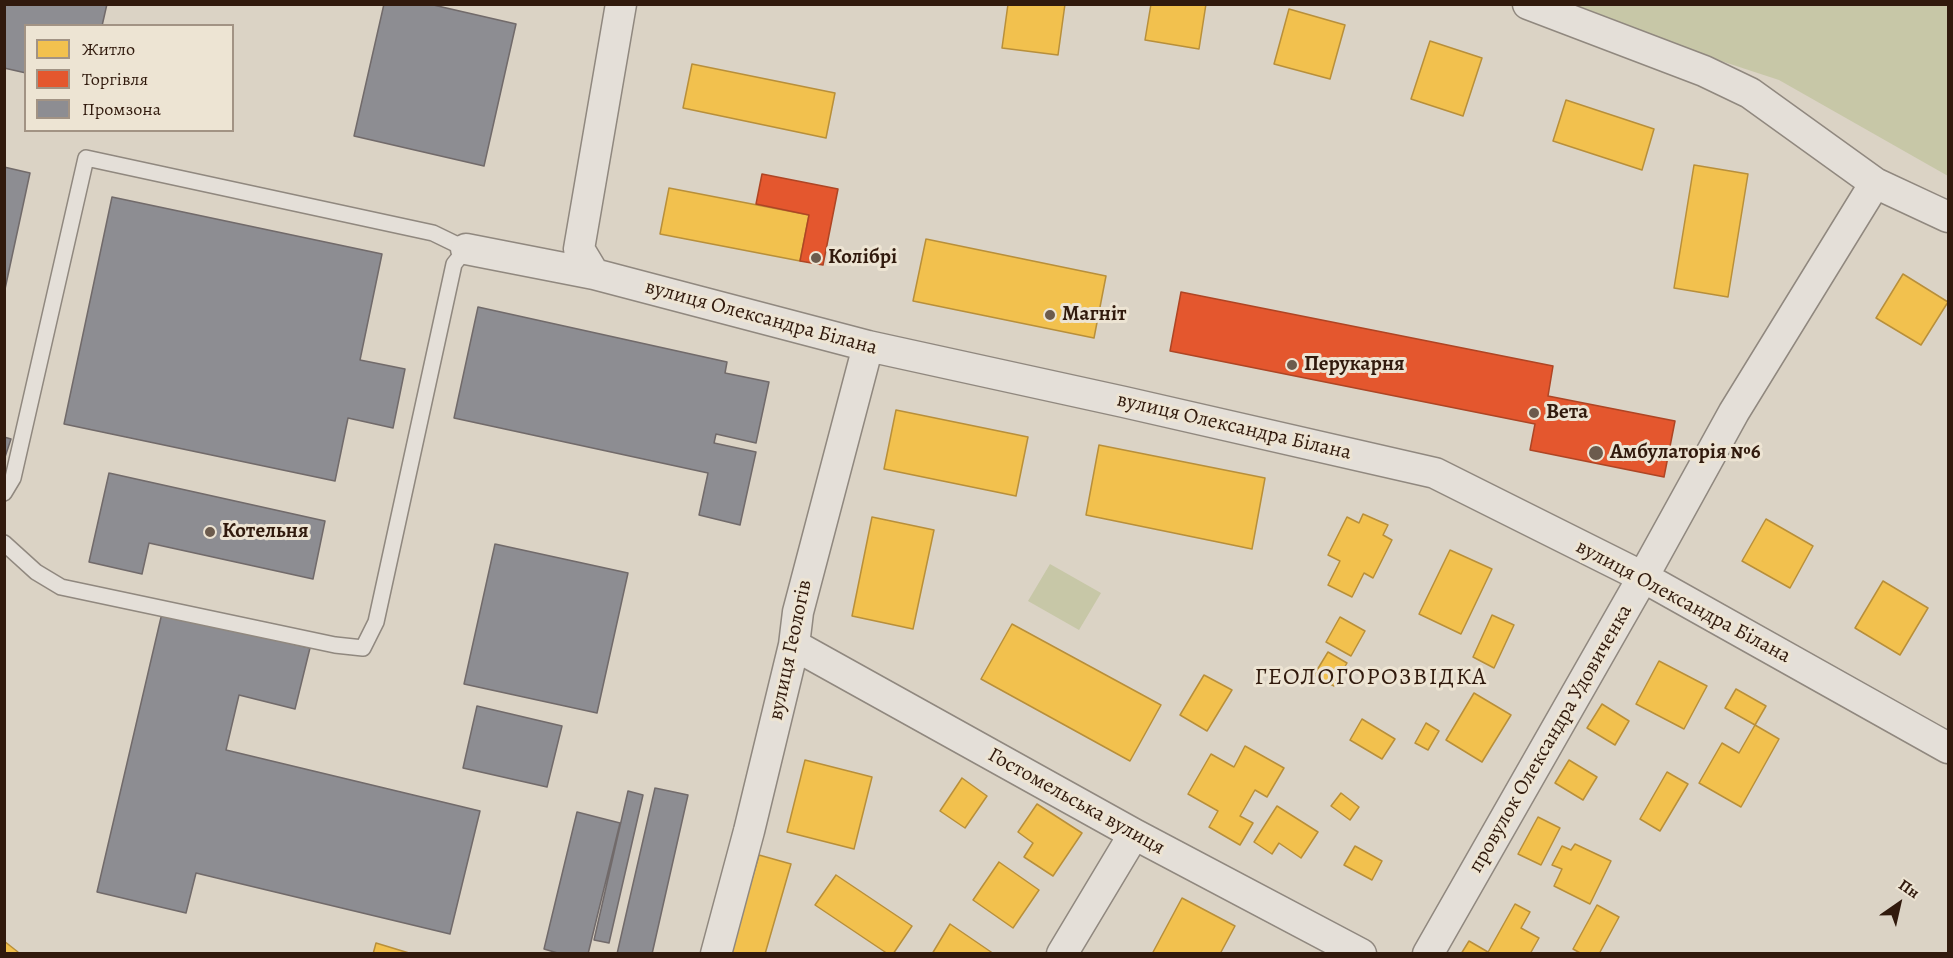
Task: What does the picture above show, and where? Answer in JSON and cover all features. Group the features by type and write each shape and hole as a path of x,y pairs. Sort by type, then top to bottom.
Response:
{"street":[{"path":"594,274 579,249 621,4"},
{"path":"1528,4 1704,71 1750,93 1875,183 1948,218"},
{"name":"провулок Олександра Удовиченка","path":"1428,954 1643,577 1734,412 1875,183"},
{"name":"вулиця Олександра Білана","path":"465,249 594,274 868,346 1435,473 1643,577 1948,748"},
{"name":"вулиця Геологів","path":"716,954 743,859 794,645 798,612 868,346"},
{"name":"Гостомельська вулиця","path":"794,645 1134,834 1361,954"},
{"path":"1062,954 1134,834"}],"lane":[{"path":"4,493 13,478 86,158 433,233 465,249 454,264 376,622 363,648 335,645 61,587 36,572 4,543"}],"green space":[{"path":"1550,5 1948,5 1948,176 1779,80"},
{"path":"1050,564 1101,593 1079,630 1028,601"}],"building: Житло":[{"path":"1008,4 1065,4 1058,55 1002,48"},
{"path":"1151,4 1206,4 1199,49 1145,40"},
{"path":"1289,9 1345,25 1330,79 1274,64"},
{"path":"1430,41 1482,58 1463,116 1411,99"},
{"path":"692,64 835,93 826,138 683,108"},
{"path":"1566,100 1654,129 1642,170 1553,141"},
{"path":"1694,165 1748,174 1728,297 1674,288"},
{"path":"669,188 809,215 800,261 660,234"},
{"path":"926,239 1106,276 1094,338 913,301"},
{"path":"1903,274 1948,302 1921,345 1876,318"},
{"path":"896,410 1028,437 1016,496 884,469"},
{"path":"1099,445 1265,478 1252,549 1086,515"},
{"path":"1363,514 1388,525 1383,535 1392,540 1373,578 1364,573 1352,597 1328,585 1340,561 1328,555 1347,517 1359,523"},
{"path":"872,517 934,530 913,629 852,616"},
{"path":"1766,519 1813,546 1790,588 1742,561"},
{"path":"1450,550 1492,569 1461,634 1419,614"},
{"path":"1883,581 1928,608 1900,655 1855,628"},
{"path":"1492,615 1514,625 1494,668 1473,657"},
{"path":"1340,617 1365,631 1351,656 1326,642"},
{"path":"1012,624 1161,705 1130,761 981,679"},
{"path":"1328,652 1347,663 1334,686 1314,675"},
{"path":"1659,661 1707,686 1684,729 1636,704"},
{"path":"1204,675 1232,690 1207,731 1180,715"},
{"path":"1736,689 1766,706 1755,725 1725,708"},
{"path":"1474,693 1511,715 1482,762 1446,740"},
{"path":"1602,704 1629,721 1615,745 1587,728"},
{"path":"1362,719 1395,739 1382,759 1350,740"},
{"path":"1426,723 1439,731 1428,750 1415,743"},
{"path":"1755,725 1779,739 1741,807 1699,783 1722,743 1739,753"},
{"path":"1245,746 1284,768 1267,797 1255,790 1240,816 1253,823 1240,845 1209,827 1218,811 1188,794 1211,754 1234,767"},
{"path":"805,760 872,777 854,849 787,832"},
{"path":"1569,760 1597,777 1583,800 1555,783"},
{"path":"1667,772 1688,784 1660,831 1640,819"},
{"path":"962,778 987,796 965,828 940,811"},
{"path":"1341,793 1359,807 1350,820 1331,806"},
{"path":"1037,804 1082,833 1053,876 1024,857 1033,843 1018,832"},
{"path":"1277,806 1318,832 1301,858 1279,843 1272,854 1254,842"},
{"path":"1538,817 1560,828 1541,865 1518,854"},
{"path":"1575,844 1611,861 1590,904 1554,886 1562,869 1552,865 1562,846 1571,850"},
{"path":"1355,846 1382,861 1372,880 1344,865"},
{"path":"759,855 791,864 765,954 730,954"},
{"path":"999,862 1039,890 1013,928 973,900"},
{"path":"836,875 912,926 893,954 888,954 815,905"},
{"path":"1182,898 1235,926 1220,954 1152,954"},
{"path":"1515,904 1530,912 1521,928 1539,938 1530,954 1487,954"},
{"path":"1597,905 1619,917 1599,954 1582,954 1573,949"},
{"path":"950,924 994,954 932,954"},
{"path":"4,941 18,952 17,954 4,954"},
{"path":"1469,941 1488,952 1487,954 1461,954"},
{"path":"376,943 409,953 409,954 373,954"}],"building: Торгівля":[{"path":"762,174 838,189 823,265 800,261 809,215 756,204"},
{"path":"1181,292 1553,366 1548,396 1675,421 1664,477 1530,450 1535,424 1170,351"}],"building: Промзона":[{"path":"4,4 107,4 102,24 24,24 24,73 4,68"},
{"path":"384,4 429,4 516,24 484,166 354,136"},
{"path":"4,167 30,173 5,289 4,289"},
{"path":"112,197 382,254 360,360 405,369 393,428 348,418 335,481 64,424"},
{"path":"478,307 727,362 725,373 769,382 756,443 716,434 714,443 756,452 740,525 699,515 708,473 454,418"},
{"path":"4,437 11,439 4,460"},
{"name":"Котельня","path":"109,473 325,521 313,579 149,543 142,574 89,562"},
{"path":"495,544 628,573 597,713 464,684"},
{"path":"162,613 310,648 295,709 239,695 226,750 480,811 450,934 196,873 186,913 97,892"},
{"path":"477,706 562,726 547,787 463,768"},
{"path":"655,788 688,795 652,954 617,954"},
{"path":"628,791 643,795 609,943 594,940"},
{"path":"577,812 620,823 588,954 561,954 544,949"}],"place":[{"name":"Колібрі","path":"816,258"},
{"name":"Магніт","path":"1050,315"},
{"name":"Перукарня","path":"1292,365"},
{"name":"Вета","path":"1534,413"},
{"name":"Амбулаторія №6","path":"1596,453"},
{"name":"Котельня","path":"210,532"}],"district":[{"name":"ГЕОЛОГОРОЗВІДКА","path":"1371,678"}]}
